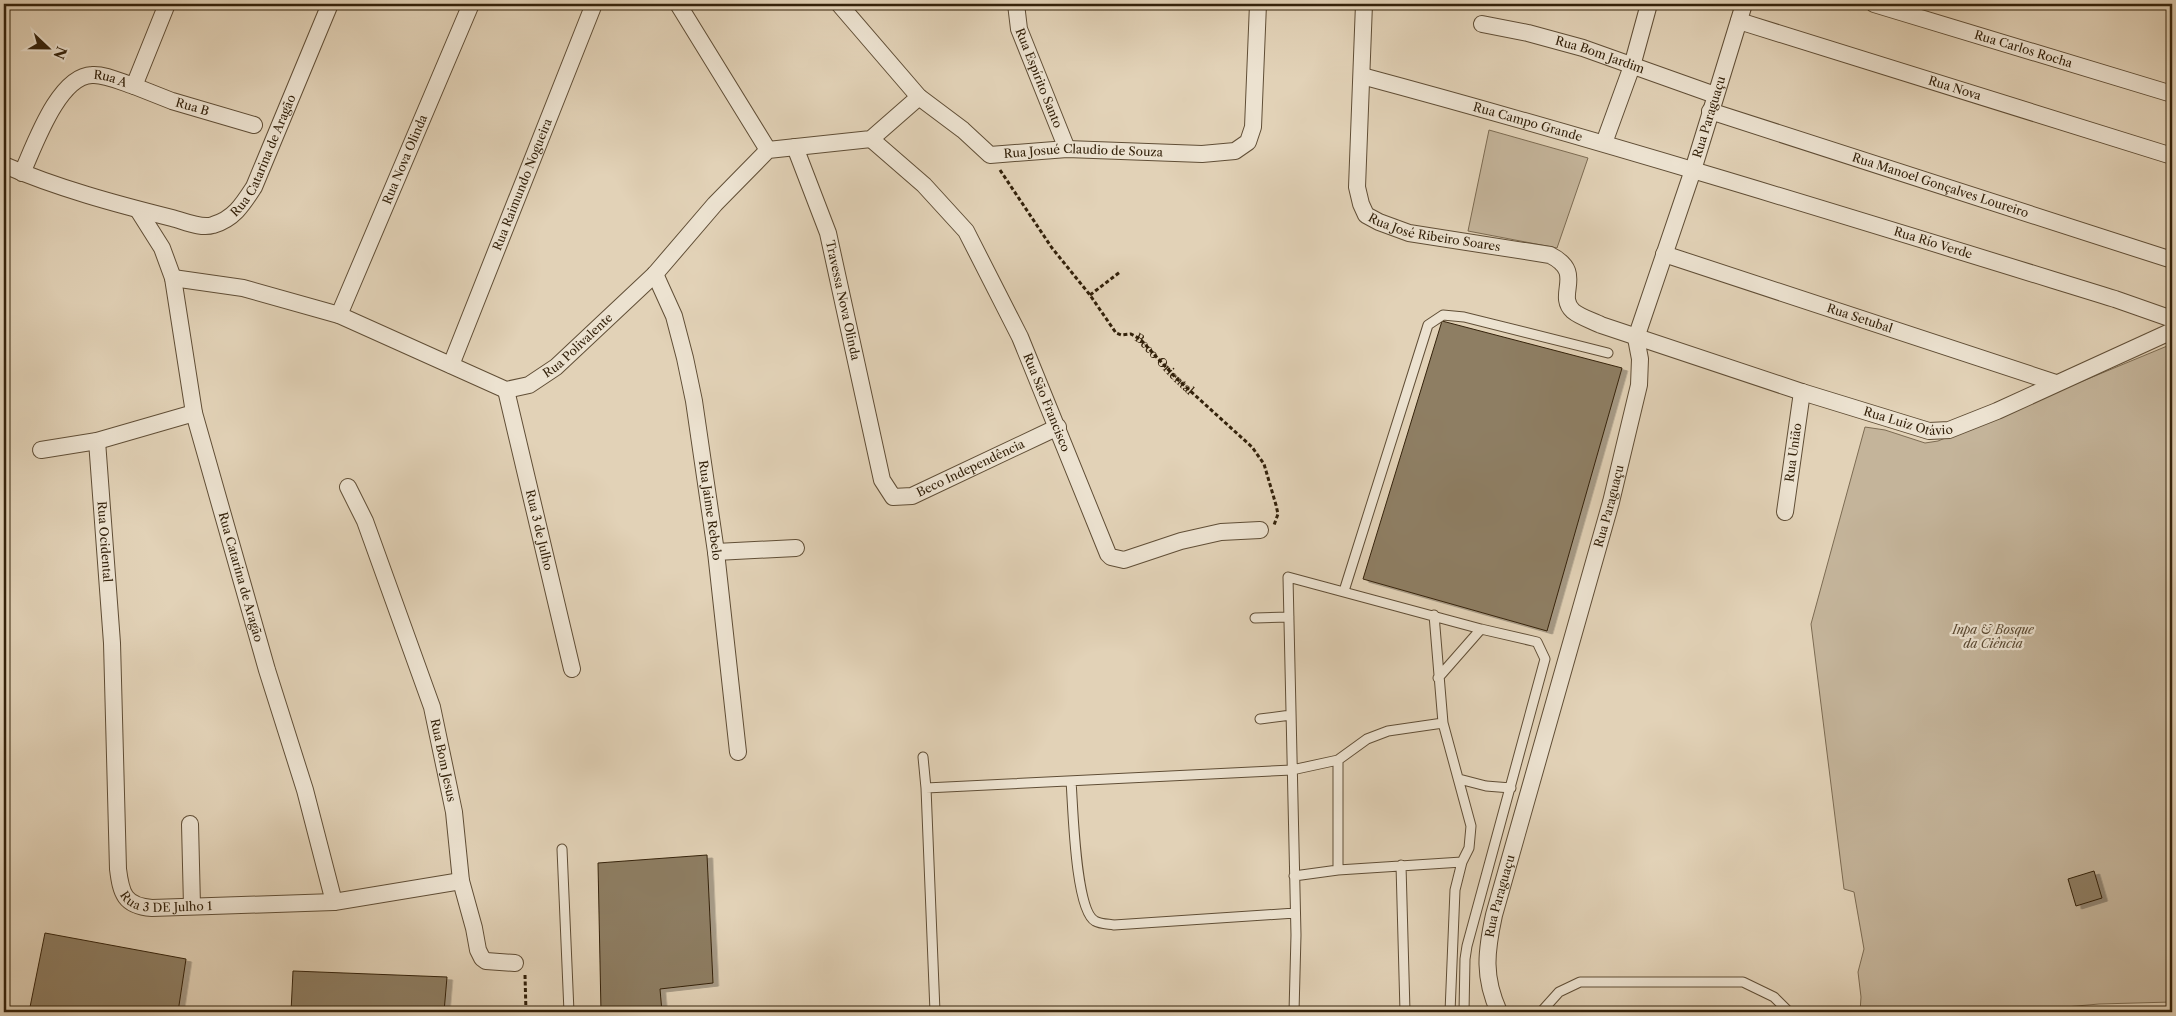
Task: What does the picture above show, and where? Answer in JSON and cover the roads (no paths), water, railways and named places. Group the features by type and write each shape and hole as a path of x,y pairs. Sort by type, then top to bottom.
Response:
{"street":[{"name":"Rua A","path":"22,173 58,99 72,83 82,77 93,75 134,86 167,4"},
{"name":"Rua Catarina de Aragão","path":"4,166 138,210 197,224 212,226 230,218 240,209 254,187 330,4"},
{"name":"Rua Nova Olinda","path":"339,315 471,4"},
{"name":"Rua Raimundo Nogueira","path":"451,365 594,4"},
{"path":"678,4 768,150 871,139 919,97"},
{"name":"Rua Josué Claudio de Souza","path":"839,4 919,97 963,130 990,155 1066,150 1202,154 1235,151 1242,148 1248,142 1253,127 1258,4"},
{"name":"Rua Espírito Santo","path":"1016,4 1019,29 1066,150"},
{"name":"Rua José Ribeiro Soares","path":"1364,4 1357,187 1366,215 1409,233 1550,255 1564,263 1568,272 1567,298 1573,311 1636,338"},
{"path":"1604,144 1632,66 1649,4"},
{"name":"Rua Paraguaçu","path":"1499,1012 1490,992 1487,969 1490,934 1613,493 1639,385 1640,359 1636,338 1693,170 1744,4"},
{"name":"Rua Carlos Rocha","path":"1874,4 2172,94"},
{"name":"Rua Nova","path":"1739,21 2172,156"},
{"name":"Rua Bom Jardim","path":"1482,24 1583,48 1715,95"},
{"name":"Rua Campo Grande","path":"1362,76 1693,170"},
{"name":"Rua B","path":"134,86 172,102 254,125"},
{"name":"Rua Manoel Gonçalves Loureiro","path":"1710,111 2172,260"},
{"name":"Rua São Francisco","path":"871,139 924,184 966,232 1020,337 1108,554 1111,557 1124,560 1181,541 1220,532 1260,530"},
{"name":"Travessa Nova Olinda","path":"795,147 828,233 877,457"},
{"name":"Rua Polivalente","path":"506,390 529,386 556,367 655,274 715,204 768,150"},
{"name":"Rua Río Verde","path":"1693,170 2106,296 2172,320"},
{"name":"Rua Catarina de Aragão","path":"138,210 162,248 173,278 194,413 264,661 305,790 334,902"},
{"name":"Rua Setubal","path":"1664,254 2056,383"},
{"name":"Rua Jaime Rebelo","path":"655,274 674,316 694,401 716,552 738,752"},
{"path":"173,278 243,288 339,315 506,390"},
{"name":"Rua Luiz Otávio","path":"1636,338 1929,431 1949,430 1997,411 2172,331"},
{"name":"Rua 3 de Julho","path":"506,390 572,669"},
{"name":"Rua União","path":"1785,512 1802,392"},
{"path":"41,450 97,441 194,413"},
{"name":"Beco Independência","path":"877,457 882,480 888,492 894,497 901,498 912,496 1058,427"},
{"name":"Rua Ocidental","path":"97,441 112,642"},
{"name":"Rua Bom Jesus","path":"348,487 366,521 432,707 454,812 461,881 482,958 486,961 516,963"},
{"path":"716,552 796,548"},
{"name":"Rua 3 DE Julho 1","path":"112,642 118,869 120,887 130,902 140,907 334,902 461,881"},
{"path":"190,824 192,906"}],"lane":[{"path":"1344,592 1428,324 1443,315 1464,316 1608,353"},
{"path":"1294,1012 1295,913 1288,577 1481,629 1537,642 1545,659 1467,946 1464,1012"},
{"path":"1434,615 1442,723 1460,779 1471,826 1469,848 1462,862 1455,890 1450,1012"},
{"path":"1254,618 1289,617"},
{"path":"1438,678 1481,629"},
{"path":"1260,719 1291,715"},
{"path":"926,788 1292,770 1338,760 1367,739 1388,731 1442,723"},
{"path":"923,757 926,788 935,1012"},
{"path":"1338,760 1338,870"},
{"path":"1460,779 1486,786 1511,788"},
{"path":"1071,781 1080,891 1085,910 1094,921 1114,925 1295,913"},
{"path":"562,849 568,1012"},
{"path":"1294,876 1338,870 1462,862"},
{"path":"1401,865 1406,1012"},
{"path":"1541,1012 1559,992 1580,982 1743,982 1774,997 1789,1012"}],"park label":[{"name":"Inpa & Bosque da Ciência","path":"1993,637"}]}
